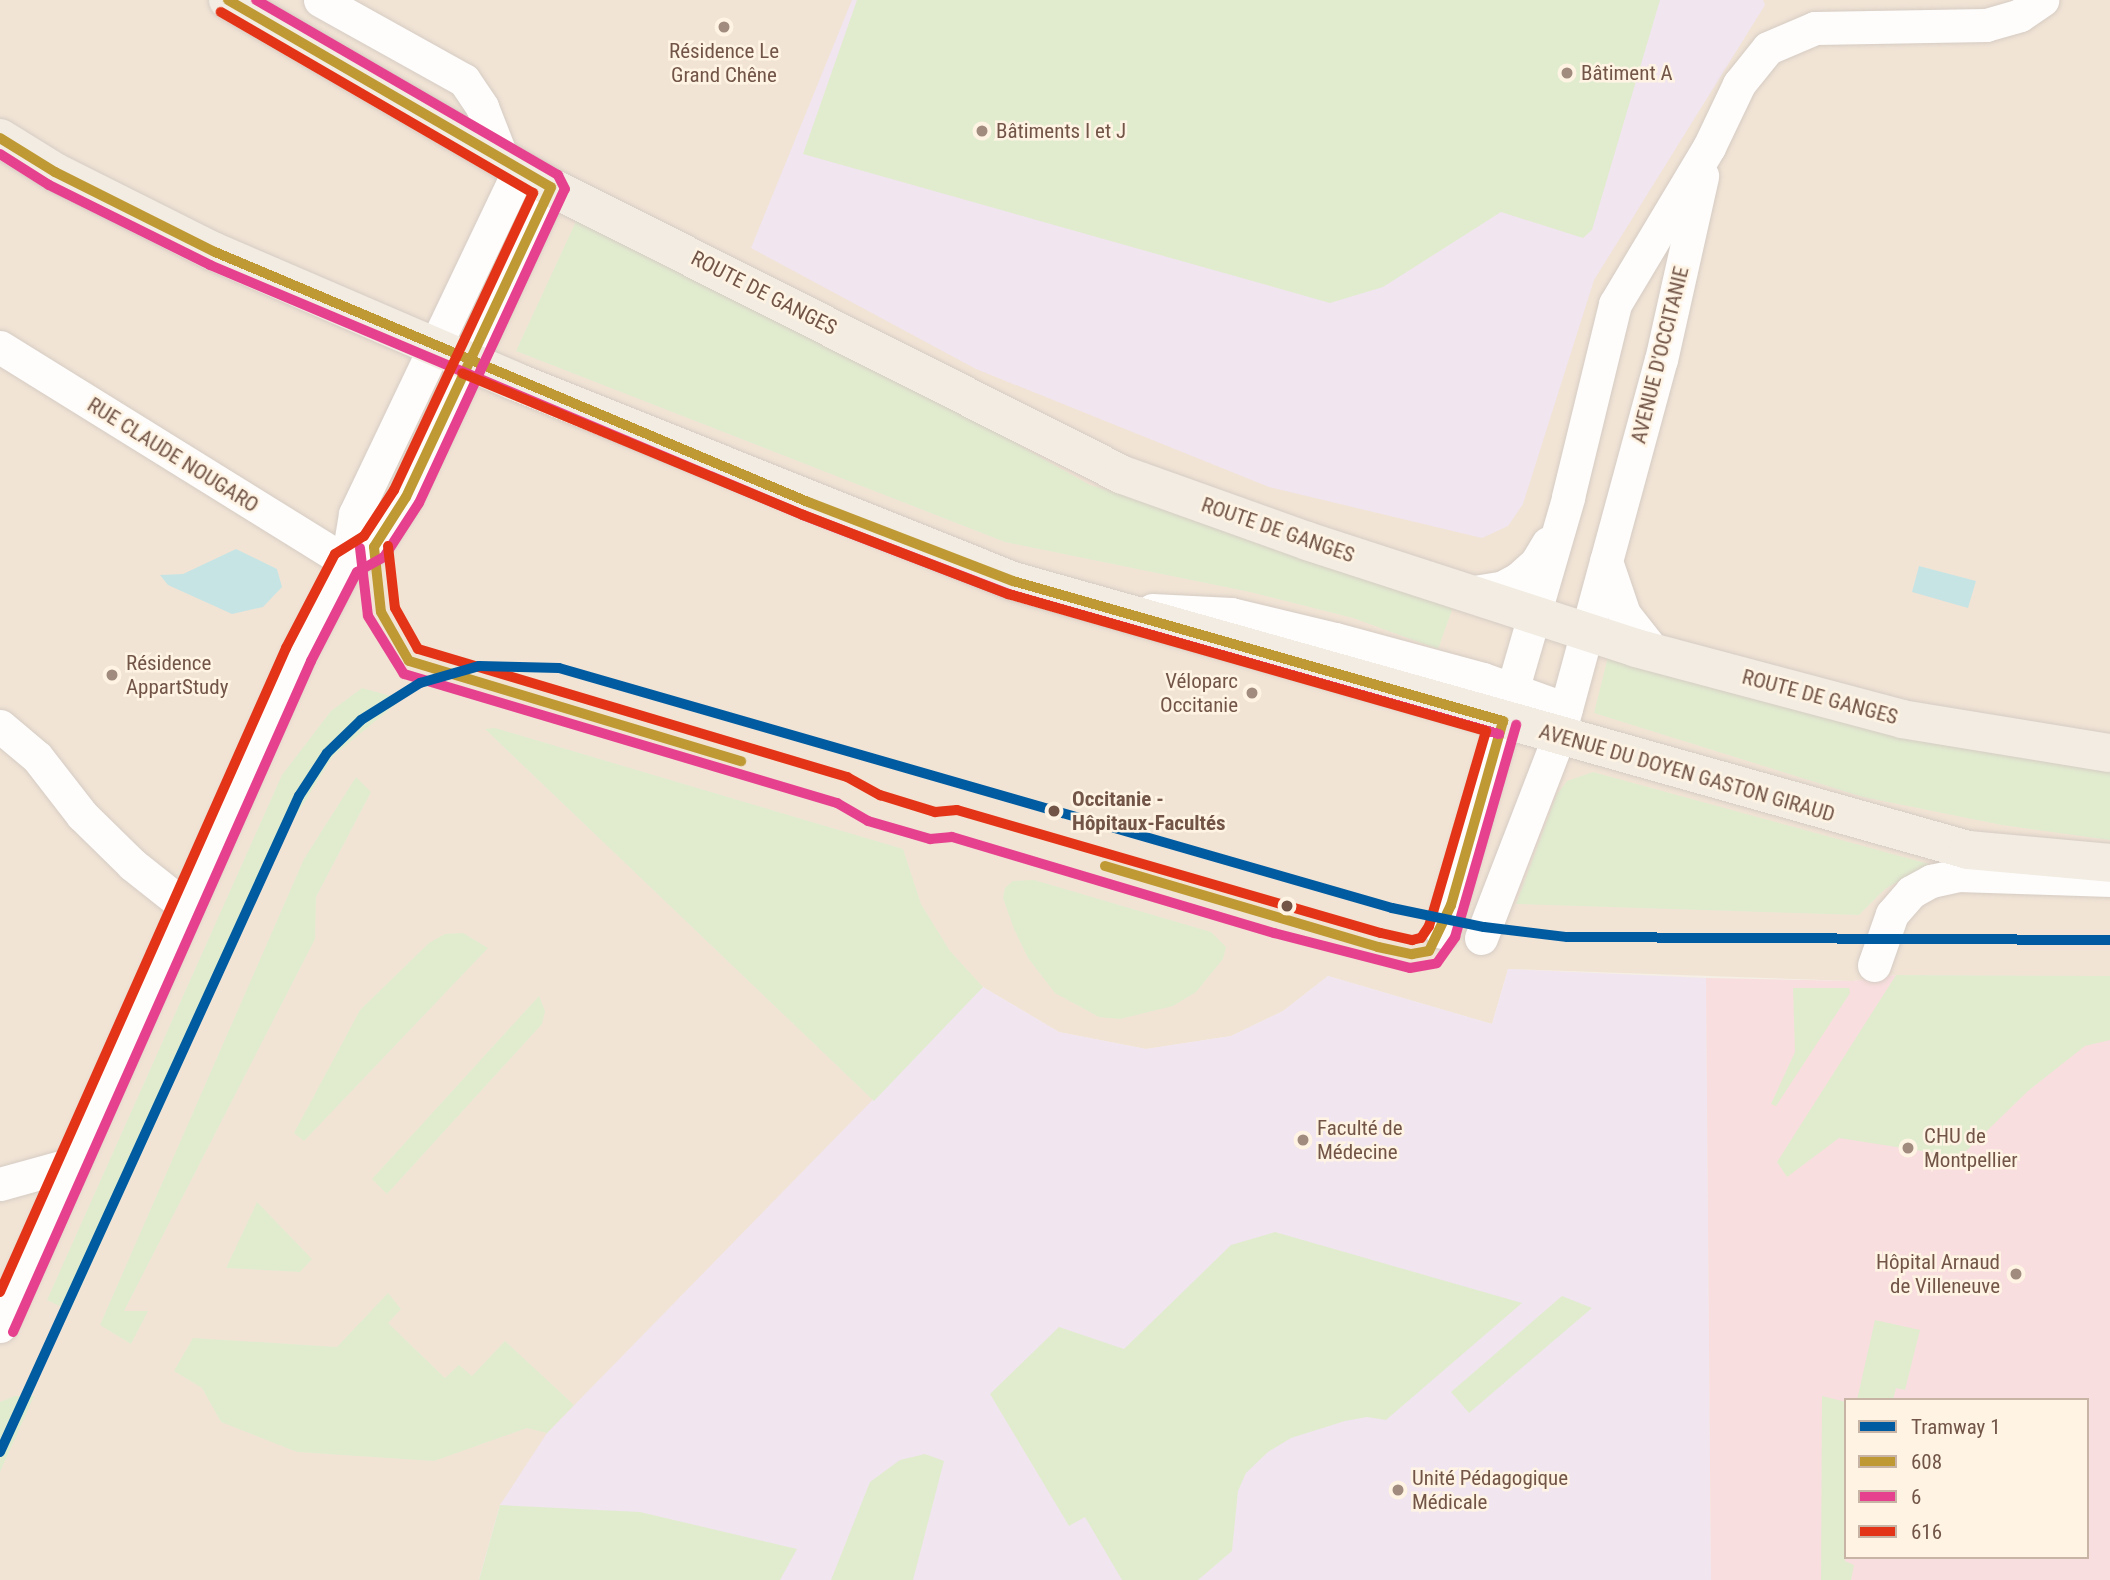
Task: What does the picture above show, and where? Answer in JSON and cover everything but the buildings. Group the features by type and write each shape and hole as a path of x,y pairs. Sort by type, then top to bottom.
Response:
{"main road":[{"name":"ROUTE DE GANGES","path":"228,0 335,66 524,171 1123,475 1585,633 1902,719 2110,753"},
{"name":"AVENUE DU DOYEN GASTON GIRAUD","path":"0,138 55,172 215,252 808,502 1013,581 1107,608 1508,706 1968,850 2110,863"}],"street":[{"path":"320,0 464,80 524,171"},
{"name":"AVENUE D'OCCITANIE","path":"1442,932 1561,519 1615,304 1709,147 1739,84 1757,60 1782,39 1815,28 1986,25 2020,15 2042,0"},
{"name":"AVENUE D'OCCITANIE","path":"1481,938 1562,723 1661,360 1709,147"},
{"path":"0,1326 298,655 347,562 355,514 433,345 524,171"},
{"path":"347,562 374,547 406,497 467,360 524,171"},
{"name":"RUE CLAUDE NOUGARO","path":"0,347 347,562"},
{"name":"AVENUE D'OCCITANIE","path":"1468,593 1501,588 1518,579 1536,563 1561,519"},
{"path":"1606,561 1623,614 1654,652"},
{"path":"0,726 30,750 82,815 133,865 186,907"},
{"path":"1874,965 1892,914 1912,892 1931,881 1959,876 2110,880"},
{"path":"0,1184 72,1164"}],"shaded area":[{"path":"0,0 2110,0 2110,977 1896,975 1852,981 1508,969 1492,1024 1328,976 1283,1011 1231,1036 1146,1049 1059,1032 983,987 500,1505 479,1580 0,1580"},
{"path":"852,0 1763,0 1765,5 1594,280 1523,504 1508,526 1482,538 1269,487 976,369 751,248"},
{"path":"1508,969 1706,978 1711,1580 479,1580 500,1505 547,1433 983,987 1059,1032 1146,1049 1231,1036 1283,1011 1328,976 1492,1024"},
{"name":"CHU de Montpellier","path":"1896,975 2110,977 2110,1580 1711,1580 1706,978 1852,981"}],"green space":[{"path":"857,0 1660,0 1592,230 1583,238 1501,212 1383,287 1330,303 803,154"},
{"path":"579,215 975,420 1090,485 1457,596 1438,649 1353,618 1250,592 1005,542 516,351"},
{"path":"1608,657 2110,770 2110,840 2002,825 1863,797 1594,713"},
{"path":"362,688 402,699 333,756 293,820 70,1311 47,1300 282,775 331,711"},
{"path":"495,728 903,849 921,904 950,951 983,987 874,1101 485,729"},
{"path":"1593,772 1929,864 1885,889 1859,915 1516,904 1557,794 1567,781"},
{"path":"356,777 371,792 316,897 315,939 124,1311 148,1311 131,1344 100,1325 304,859"},
{"path":"1034,880 1211,932 1226,947 1223,959 1196,992 1173,1006 1120,1019 1099,1017 1055,993 1028,958 1014,929 1003,898 1005,888 1013,881"},
{"path":"463,933 488,948 304,1141 294,1133 360,1010 429,943 445,934"},
{"path":"1896,975 2110,976 2110,1040 2085,1046 2028,1091 1960,1157 1839,1138 1787,1177 1777,1162"},
{"path":"1793,988 1849,988 1850,993 1776,1106 1771,1104 1795,1052"},
{"path":"539,996 545,1011 542,1024 387,1194 372,1179"},
{"path":"257,1202 312,1259 300,1272 226,1268"},
{"path":"1275,1232 1522,1303 1386,1420 1367,1417 1345,1421 1291,1438 1268,1452 1246,1473 1238,1491 1232,1551 1198,1580 1122,1580 1085,1517 1069,1526 990,1394 1059,1327 1124,1349 1231,1245"},
{"path":"388,1293 401,1309 388,1323 445,1378 459,1365 472,1376 505,1341 574,1405 547,1433 527,1428 434,1461 297,1452 221,1422 202,1388 174,1371 193,1338 337,1347"},
{"path":"1562,1296 1592,1308 1469,1413 1451,1392"},
{"path":"1875,1320 1920,1330 1905,1390 1896,1388 1894,1398 1857,1398"},
{"path":"15,1396 34,1396 0,1472 0,1402"},
{"path":"1822,1396 1844,1402 1844,1559 1854,1565 1851,1580 1821,1580"},
{"path":"925,1454 944,1461 913,1580 831,1580 870,1482 900,1460"},
{"path":"500,1505 640,1512 797,1549 780,1580 479,1580"}],"water":[{"path":"236,549 277,569 282,587 263,607 232,614 168,585 160,575 183,574"},
{"path":"1919,566 1976,581 1968,608 1912,592"}],"tram line":[{"name":"1","path":"0,1452 299,796 327,753 361,720 420,683 479,666 559,668 1392,908 1484,927 1567,937 2110,940"}],"transit line":[{"name":"608","path":"228,0 551,187"},
{"name":"6","path":"13,1332 311,661 357,572 384,557 419,503 565,189 558,175 256,0"},
{"name":"616","path":"0,1292 286,648 335,554 364,536 394,490 533,193 221,12"},
{"name":"608","path":"0,138 55,172 215,252 808,502 1013,581 1503,721"},
{"name":"6","path":"0,154 49,185 210,265 803,515 1009,594 1499,734"},
{"name":"608","path":"374,547 406,497 551,187"},
{"name":"616","path":"388,546 395,608 418,649 847,777 880,795 935,812 957,810 1381,933 1412,940 1421,938 1429,926 1486,731 1008,594 803,515 462,373"},
{"name":"608","path":"374,547 381,612 409,661 741,761"},
{"name":"6","path":"360,548 368,616 404,674 837,803 868,821 930,839 952,837 1274,933 1410,968 1437,963 1455,937 1516,725"},
{"name":"608","path":"1105,866 1378,947 1412,954 1429,951 1451,905 1503,721"}],"place":[{"name":"Résidence Le Grand Chêne","path":"724,27"},
{"name":"Bâtiment A","path":"1567,73"},
{"name":"Bâtiments I et J","path":"982,131"},
{"name":"Résidence AppartStudy","path":"112,675"},
{"name":"Véloparc Occitanie","path":"1252,693"},
{"name":"Occitanie - Hôpitaux-Facultés","path":"1054,811"},
{"name":"Faculté de Médecine","path":"1303,1140"},
{"name":"CHU de Montpellier","path":"1908,1148"},
{"name":"Hôpital Arnaud de Villeneuve","path":"2016,1274"},
{"name":"Unité Pédagogique Médicale","path":"1398,1490"}]}
